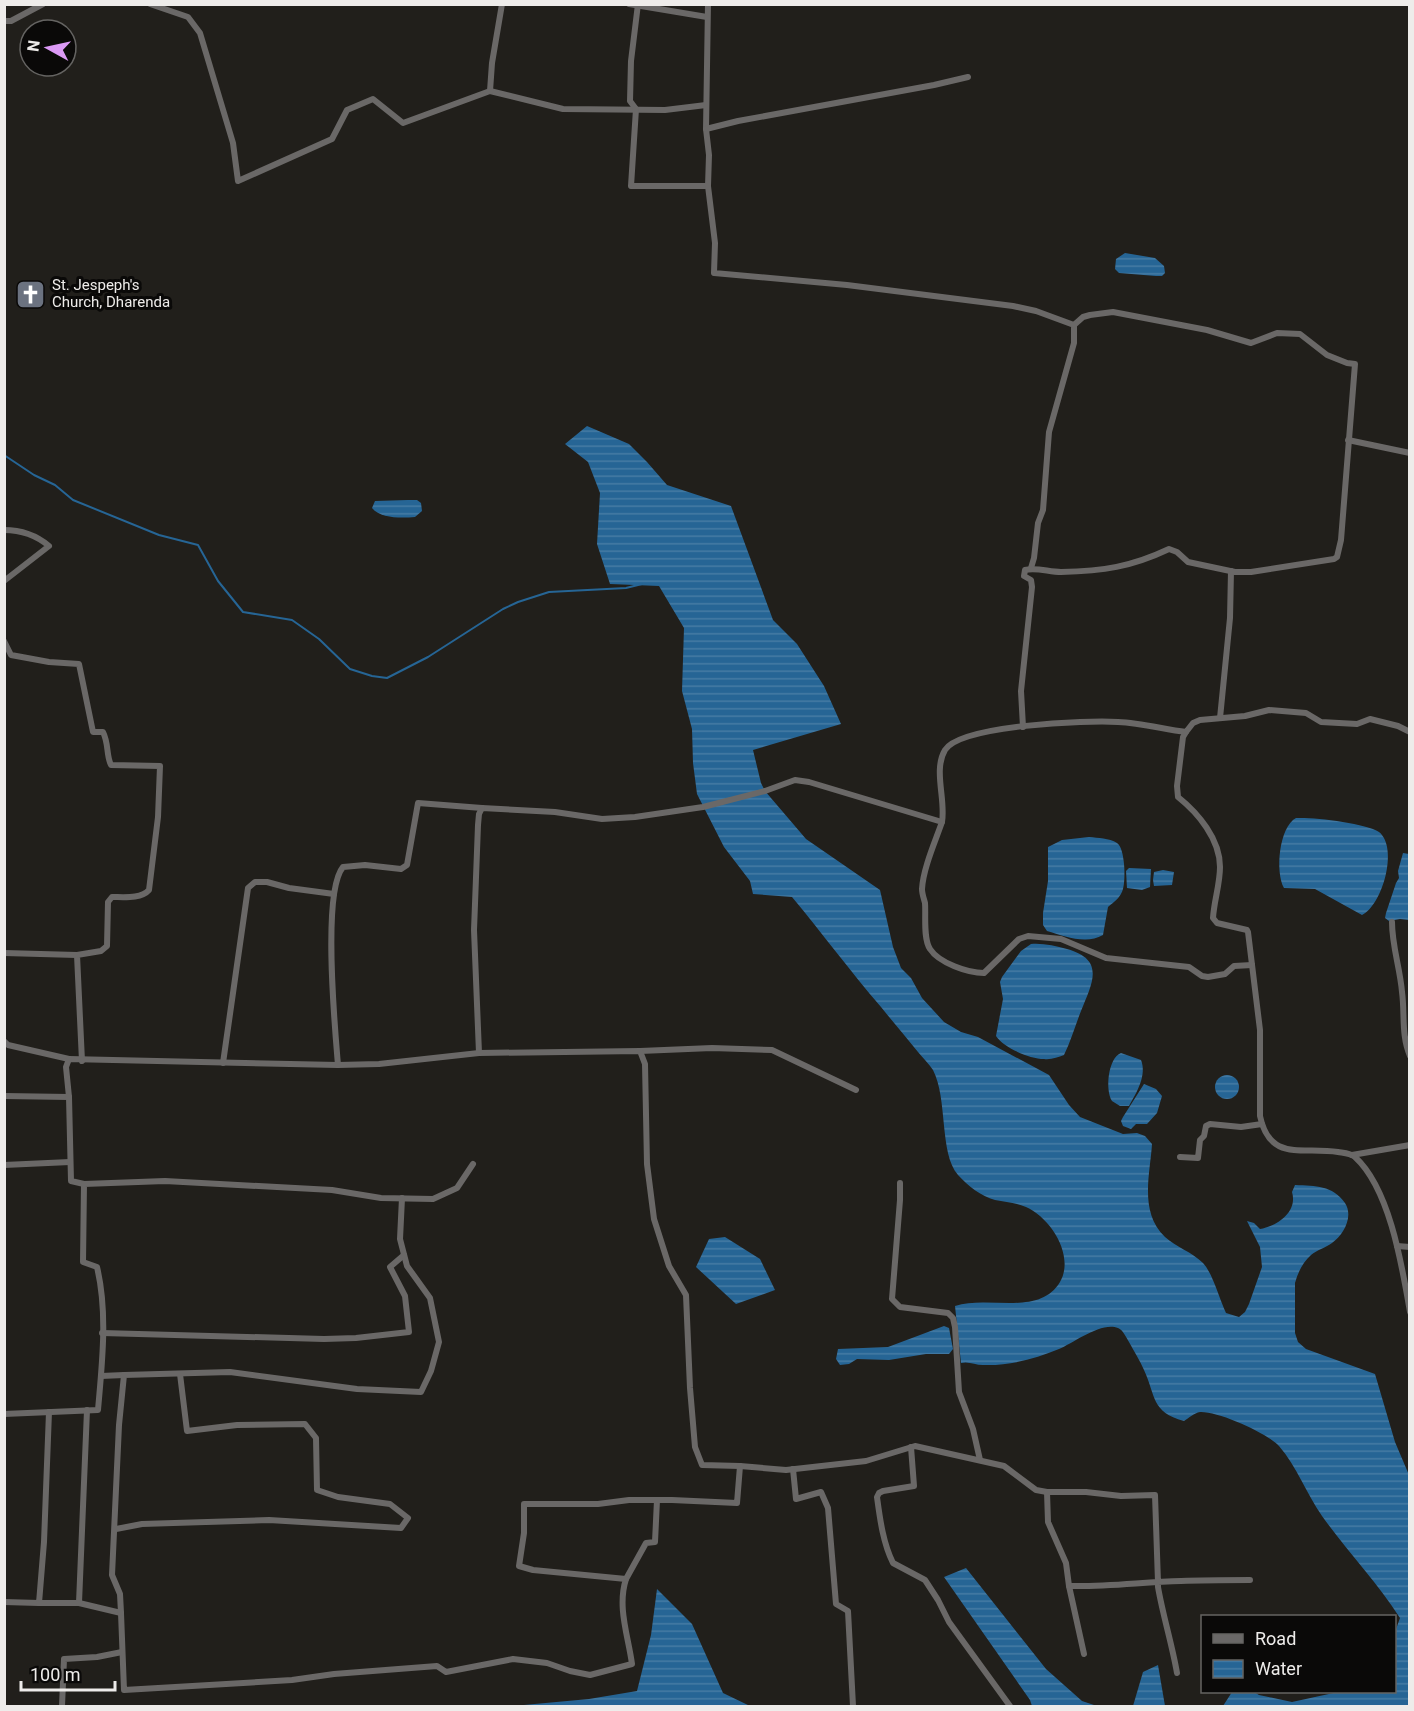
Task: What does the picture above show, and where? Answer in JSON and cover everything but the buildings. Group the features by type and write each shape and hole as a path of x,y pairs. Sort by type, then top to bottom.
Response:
{"street":[{"path":"4,21 11,21 43,4"},
{"path":"150,4 188,17 200,33 233,143 238,181 332,140 347,110 373,99 403,123 490,91 563,109 665,110 706,105"},
{"path":"490,91 492,63 502,4"},
{"path":"629,4 707,17"},
{"path":"708,4 706,129 709,155 708,186 715,243 714,273 847,285 1013,306 1036,311 1074,325"},
{"path":"638,5 631,61 630,101 636,109 632,186 708,186"},
{"path":"706,129 968,77"},
{"path":"1023,727 1021,698 1032,587 1031,580 1024,576 1024,570 1031,568 1059,572 1117,568 1147,559 1169,549 1177,552 1188,562 1231,571 1251,572 1337,557 1341,540 1355,364 1327,356 1300,334 1277,333 1251,343 1207,330 1113,312 1083,317 1074,325 1074,343 1049,432 1043,510 1038,523 1031,568"},
{"path":"1348,440 1410,453"},
{"path":"4,530 17,530 39,538 49,546 4,581"},
{"path":"1220,718 1230,618 1231,571"},
{"path":"4,641 11,655 49,662 79,664 93,732 103,732 108,741 111,765 160,766 158,817 149,890 146,894 138,896 112,897 108,902 107,946 101,951 77,955 4,953"},
{"path":"1410,732 1398,726 1370,719 1347,724 1321,722 1306,713 1286,710 1269,710 1245,716 1200,720 1193,723 1183,736 1177,786 1178,797 1206,824 1218,852 1220,866 1213,918 1217,922 1247,931 1260,1030 1259,1099 1262,1124 1266,1135 1282,1149 1294,1151 1326,1150 1352,1155 1410,1145"},
{"path":"1186,732 1131,723 1058,722 980,733 950,744 943,755 940,780 945,810 922,889 929,949 943,960 974,973 984,973 1019,939 1028,936 1061,939 1106,958 1189,967 1208,978 1225,974 1234,966 1252,965"},
{"path":"338,1065 332,991 334,894 337,878 343,867 365,865 401,869 407,866 418,803 555,812 602,819 635,817 703,807 758,793 795,780 809,782 942,822"},
{"path":"479,1053 474,930 478,825 482,808"},
{"path":"222,1063 248,888 255,882 267,882 289,888 334,894"},
{"path":"1392,922 1392,939 1402,990 1403,1036 1410,1056"},
{"path":"77,955 82,1061"},
{"path":"4,1041 8,1045 82,1061 338,1065 379,1064 479,1053 712,1048 772,1050 856,1089"},
{"path":"640,1051 645,1064 647,1164 654,1219 669,1266 686,1295 695,1447 702,1465 793,1469 866,1461 915,1446 1004,1466 1036,1490 1121,1496 1155,1495 1158,1582 1177,1673"},
{"path":"69,1059 66,1067 71,1180 84,1184 165,1181 332,1190 381,1198 433,1199 457,1188 473,1164"},
{"path":"4,1096 69,1097"},
{"path":"1180,1157 1198,1158 1200,1140 1204,1136 1206,1126 1210,1124 1241,1126 1262,1124"},
{"path":"1352,1155 1375,1184 1389,1216 1410,1312"},
{"path":"4,1165 70,1162"},
{"path":"900,1183 892,1299 900,1306 948,1313 953,1318 958,1392 974,1428 981,1460"},
{"path":"4,1414 98,1410 102,1333 100,1282 97,1268 83,1262 84,1184"},
{"path":"100,1376 230,1372 357,1389 421,1392 431,1371 439,1342 430,1298 406,1266 400,1239 402,1198"},
{"path":"1396,1246 1410,1247"},
{"path":"102,1333 324,1339 409,1332 405,1296 390,1267 404,1255"},
{"path":"116,1528 142,1524 269,1520 401,1528 408,1518 390,1504 338,1497 317,1490 316,1438 305,1424 237,1425 187,1431 180,1374"},
{"path":"124,1375 119,1425 116,1528 112,1575 120,1594 124,1689 292,1680 334,1674 437,1666 446,1672 513,1659 590,1674 632,1664 621,1593 646,1543 655,1542 657,1500"},
{"path":"79,1603 87,1410"},
{"path":"39,1603 44,1542 49,1412"},
{"path":"911,1447 914,1486 883,1491 877,1497 882,1531 891,1558 894,1563 925,1580 949,1622 1010,1707"},
{"path":"626,1579 533,1570 519,1566 524,1533 524,1504 598,1504 629,1500 737,1503 740,1466"},
{"path":"793,1469 796,1499 822,1492 828,1508 836,1604 848,1611 853,1707"},
{"path":"1047,1492 1048,1522 1066,1563 1084,1654"},
{"path":"1069,1586 1250,1580"},
{"path":"4,1602 79,1603 121,1614"},
{"path":"62,1707 64,1659 97,1657 122,1652"}],"water":[{"path":"1125,253 1155,258 1164,266 1165,273 1162,276 1156,276 1119,273 1115,269 1116,259"},
{"path":"587,426 629,444 667,485 731,506 773,620 797,644 824,686 841,724 753,750 765,791 806,839 880,890 893,947 901,968 911,978 922,998 944,1022 961,1032 978,1037 1049,1075 1080,1117 1123,1134 1137,1133 1145,1136 1152,1144 1148,1193 1149,1205 1157,1227 1165,1237 1203,1263 1213,1280 1226,1313 1239,1317 1245,1312 1262,1267 1260,1247 1247,1221 1254,1223 1260,1229 1273,1225 1285,1217 1292,1206 1292,1192 1295,1185 1317,1186 1329,1190 1345,1203 1348,1220 1343,1231 1332,1243 1313,1253 1303,1264 1298,1275 1295,1283 1295,1333 1298,1342 1306,1349 1375,1374 1395,1442 1409,1475 1409,1706 1223,1706 1231,1693 1256,1693 1292,1702 1333,1693 1396,1693 1396,1629 1400,1618 1322,1516 1291,1463 1273,1441 1242,1424 1218,1415 1200,1412 1184,1421 1166,1413 1156,1402 1141,1363 1118,1328 1104,1327 1059,1349 1022,1361 993,1365 961,1363 955,1306 968,1303 1026,1302 1051,1293 1060,1282 1064,1272 1065,1261 1058,1239 1052,1229 1035,1212 1023,1206 985,1196 970,1187 958,1175 948,1153 941,1096 933,1070 792,897 753,894 750,881 724,847 697,794 692,729 682,691 684,628 659,586 610,584 597,544 600,493 588,462 565,444"},
{"path":"417,500 421,503 422,511 415,517 386,516 372,508 375,501"},
{"path":"1296,818 1352,823 1379,832 1388,850 1388,863 1381,889 1369,910 1362,915 1315,889 1284,888 1280,872 1280,850 1286,830"},
{"path":"1089,837 1107,839 1117,843 1123,857 1125,872 1123,889 1119,897 1108,907 1103,935 1082,939 1047,931 1043,925 1043,913 1048,881 1048,847 1062,840"},
{"path":"1403,853 1409,854 1409,920 1389,921 1385,918 1386,913 1399,878 1398,871"},
{"path":"1129,868 1151,869 1150,887 1142,890 1127,888 1126,871"},
{"path":"1163,870 1174,872 1172,885 1154,886 1154,872"},
{"path":"1031,944 1044,944 1079,954 1087,959 1093,974 1089,991 1064,1055 1052,1059 1038,1059 1025,1055 1011,1049 996,1036 1003,999 1000,982 1021,951"},
{"path":"1121,1053 1141,1060 1143,1066 1140,1083 1129,1106 1120,1106 1112,1101 1109,1090 1111,1067 1113,1061"},
{"path":"1222,1075 1232,1075 1239,1082 1239,1092 1232,1099 1222,1099 1215,1092 1215,1082"},
{"path":"1144,1084 1156,1089 1162,1096 1157,1113 1147,1124 1136,1124 1131,1129 1123,1126 1121,1121 1123,1117"},
{"path":"725,1237 760,1259 775,1290 736,1304 696,1267 709,1239"},
{"path":"944,1326 949,1328 953,1349 949,1354 926,1354 889,1360 857,1359 849,1364 840,1365 836,1359 838,1349 888,1347"},
{"path":"966,1568 1046,1669 1082,1701 1097,1706 1032,1706 944,1577"},
{"path":"657,1589 692,1624 723,1693 750,1706 513,1706 589,1699 637,1691 651,1635"},
{"path":"1158,1665 1165,1706 1133,1706 1143,1672"}],"waterway":[{"path":"4,455 34,475 55,485 73,500 159,535 198,545 218,581 243,612 292,620 319,639 350,669 372,676 387,678 428,657 503,609 518,602 549,592 626,588 642,584"}],"place":[{"name":"St. Jespeph's Church, Dharenda","path":"31,294"}]}
